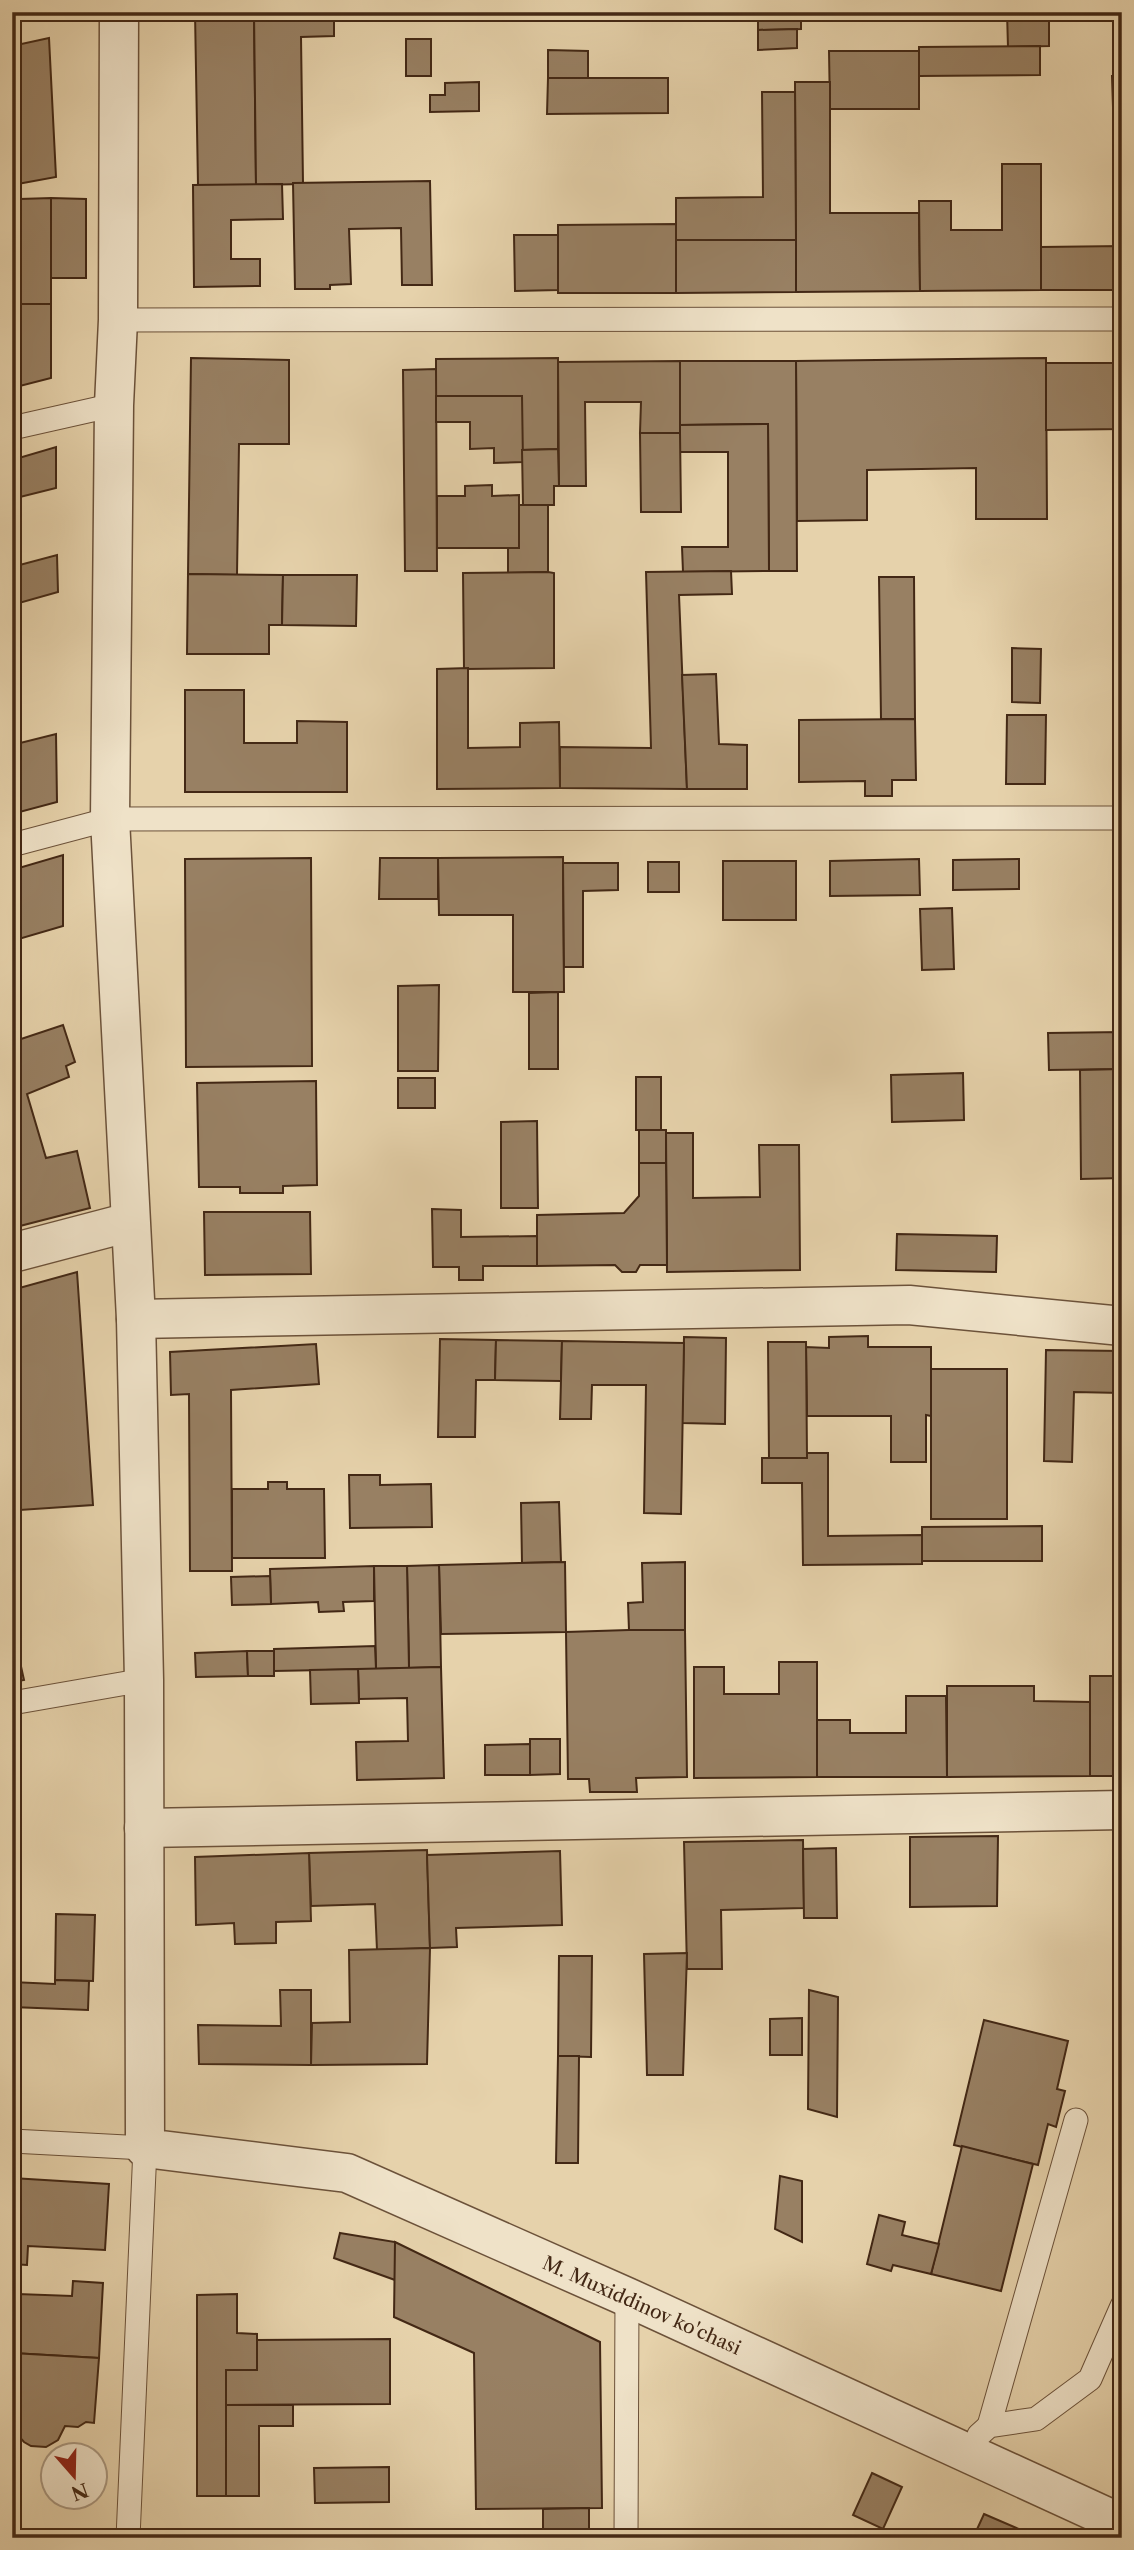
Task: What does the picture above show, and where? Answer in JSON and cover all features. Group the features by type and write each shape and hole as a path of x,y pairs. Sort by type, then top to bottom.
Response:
{"street":[{"path":"119,12 118,320 114,405 110,819 136,1319 144,1681 145,2148"},
{"path":"12,1254 130,1222"},
{"path":"136,1319 909,1305 1122,1326"},
{"path":"144,1828 1122,1810"},
{"name":"M. Muxiddinov ko'chasi","path":"145,2148 346,2173 627,2297 975,2438 1122,2524"}],"lane":[{"path":"118,320 1122,319"},
{"path":"12,428 114,405"},
{"path":"12,845 110,819 1122,818"},
{"path":"12,1703 144,1681"},
{"path":"975,2438 1076,2120"},
{"path":"12,2141 145,2148 128,2538"},
{"path":"626,2538 627,2297"},
{"path":"975,2438 1036,2419 1090,2379 1122,2306"}],"building":[{"path":"195,12 254,12 256,185 198,185"},
{"path":"254,12 334,12 334,36 301,37 303,184 256,185"},
{"path":"758,12 801,12 801,29 758,30"},
{"path":"1007,12 1049,12 1049,46 1008,47"},
{"path":"797,29 797,48 758,50 758,30"},
{"path":"49,38 56,177 12,185 12,46"},
{"path":"406,39 431,39 431,76 406,76"},
{"path":"1040,46 1040,75 919,76 919,47"},
{"path":"548,50 588,51 588,78 548,78"},
{"path":"829,51 919,51 919,109 830,109"},
{"path":"1112,76 1122,76 1122,107 1113,107"},
{"path":"548,78 668,78 668,113 547,114"},
{"path":"479,82 479,111 430,112 430,95 445,95 445,83"},
{"path":"795,82 830,82 830,213 919,213 920,291 796,292"},
{"path":"762,92 795,92 796,240 676,240 676,198 763,197"},
{"path":"1002,164 1041,164 1041,290 920,291 919,201 951,201 951,230 1002,230"},
{"path":"430,181 432,285 402,285 401,228 349,229 351,284 330,285 330,289 295,289 293,183"},
{"path":"282,184 283,219 231,220 231,259 260,259 260,286 194,287 193,185"},
{"path":"51,198 86,199 86,278 51,278"},
{"path":"51,198 51,304 12,304 12,280 20,280 20,199"},
{"path":"676,224 676,293 558,293 558,225"},
{"path":"514,235 558,235 558,290 515,291"},
{"path":"676,240 796,240 796,292 676,293"},
{"path":"1122,246 1122,290 1041,290 1041,247"},
{"path":"17,304 51,304 51,378 12,388 12,349 18,347"},
{"path":"191,358 289,360 289,444 239,444 237,575 188,574"},
{"path":"558,358 558,449 522,450 522,396 436,396 436,359"},
{"path":"1046,358 1047,519 976,519 976,468 867,470 867,520 797,521 796,361"},
{"path":"680,361 680,433 640,433 641,402 585,402 586,486 559,486 558,362"},
{"path":"680,361 796,361 797,571 769,571 768,424 680,425"},
{"path":"1046,363 1122,363 1122,429 1046,430"},
{"path":"436,369 437,571 405,571 403,370"},
{"path":"436,396 522,396 523,462 494,463 494,448 470,449 470,422 436,422"},
{"path":"768,424 769,571 683,572 682,547 728,547 728,452 680,452 680,425"},
{"path":"640,433 680,433 681,512 641,512"},
{"path":"56,447 56,488 12,499 12,460"},
{"path":"558,449 559,486 554,486 554,505 523,505 522,450"},
{"path":"492,485 492,496 519,495 519,548 437,548 437,496 465,496 465,486"},
{"path":"519,505 548,505 548,572 508,573 508,548 519,548"},
{"path":"57,555 58,592 12,605 12,567"},
{"path":"731,571 732,594 679,595 687,789 560,788 560,747 651,748 646,572"},
{"path":"463,573 554,573 554,668 464,669"},
{"path":"188,574 283,575 282,625 269,625 269,654 187,654"},
{"path":"283,575 357,575 356,626 282,625"},
{"path":"879,577 914,577 915,719 881,719"},
{"path":"1012,648 1041,649 1040,703 1012,702"},
{"path":"468,668 468,748 520,747 520,723 559,722 560,788 437,789 437,669"},
{"path":"716,674 719,744 747,745 747,789 687,789 682,675"},
{"path":"185,690 244,690 244,743 297,743 297,721 347,722 347,792 185,792"},
{"path":"1007,715 1046,715 1045,784 1006,784"},
{"path":"915,719 916,780 892,780 892,796 865,796 865,781 799,782 799,720"},
{"path":"56,734 57,802 12,814 12,745"},
{"path":"63,855 63,926 12,941 12,870"},
{"path":"563,857 564,992 513,992 513,915 439,915 438,858"},
{"path":"311,858 312,1066 186,1067 185,859"},
{"path":"380,858 438,858 438,899 379,899"},
{"path":"919,859 920,895 830,896 830,861"},
{"path":"1019,859 1019,889 953,890 953,860"},
{"path":"723,861 796,861 796,920 723,920"},
{"path":"648,862 679,862 679,892 648,892"},
{"path":"563,863 618,863 618,890 583,891 583,967 564,967"},
{"path":"952,908 954,969 922,970 920,909"},
{"path":"439,985 438,1071 398,1071 398,986"},
{"path":"558,992 558,1069 529,1069 529,993"},
{"path":"63,1025 75,1062 66,1066 69,1077 27,1094 46,1158 77,1151 90,1208 16,1227 12,1214 12,1042"},
{"path":"1122,1032 1122,1069 1049,1070 1048,1033"},
{"path":"1122,1069 1122,1178 1081,1179 1080,1070"},
{"path":"963,1073 964,1120 892,1122 891,1075"},
{"path":"636,1077 661,1077 661,1130 636,1130"},
{"path":"398,1078 435,1078 435,1108 398,1108"},
{"path":"316,1081 317,1185 283,1186 283,1193 240,1193 240,1187 199,1187 197,1083"},
{"path":"537,1121 538,1208 501,1208 501,1122"},
{"path":"639,1130 666,1130 666,1163 639,1163"},
{"path":"666,1133 693,1133 693,1198 760,1197 759,1145 799,1145 800,1270 667,1272"},
{"path":"639,1163 666,1163 667,1265 640,1265 636,1272 622,1272 615,1265 537,1266 537,1215 624,1213 639,1196"},
{"path":"432,1209 461,1210 461,1237 537,1236 537,1266 483,1266 483,1280 459,1280 459,1267 433,1267"},
{"path":"204,1212 310,1212 311,1274 205,1275"},
{"path":"897,1234 997,1236 996,1272 896,1270"},
{"path":"77,1272 93,1505 20,1510 12,1399 12,1290"},
{"path":"868,1336 868,1347 931,1347 931,1416 926,1415 926,1462 891,1462 891,1416 807,1416 806,1347 829,1348 829,1337"},
{"path":"684,1337 726,1338 725,1424 682,1423"},
{"path":"440,1339 496,1340 495,1380 476,1380 475,1437 438,1437"},
{"path":"496,1340 562,1341 561,1381 495,1380"},
{"path":"562,1341 684,1343 681,1514 644,1513 646,1385 592,1385 591,1419 560,1419"},
{"path":"768,1342 806,1342 807,1458 769,1458"},
{"path":"316,1344 319,1384 231,1390 232,1571 190,1571 189,1394 171,1395 170,1352"},
{"path":"1046,1350 1122,1351 1122,1393 1074,1392 1072,1462 1044,1461"},
{"path":"931,1369 1007,1369 1007,1519 931,1519"},
{"path":"807,1453 828,1453 828,1536 922,1535 922,1564 803,1565 802,1483 762,1483 762,1458 807,1458"},
{"path":"349,1475 380,1475 380,1485 431,1484 432,1527 350,1528"},
{"path":"268,1482 287,1482 287,1489 324,1489 325,1558 232,1558 232,1489 268,1489"},
{"path":"559,1502 561,1562 522,1563 521,1503"},
{"path":"1042,1526 1042,1561 922,1561 922,1527"},
{"path":"565,1562 566,1632 441,1634 439,1565"},
{"path":"685,1562 685,1630 629,1630 628,1603 643,1602 642,1563"},
{"path":"439,1565 441,1667 409,1668 407,1566"},
{"path":"374,1566 374,1601 343,1602 344,1611 319,1612 318,1602 271,1604 270,1569"},
{"path":"374,1566 407,1566 409,1668 376,1669"},
{"path":"270,1576 271,1604 232,1605 231,1577"},
{"path":"12,1626 24,1680 12,1682"},
{"path":"685,1630 687,1777 636,1778 637,1792 590,1792 589,1779 568,1779 566,1632"},
{"path":"375,1646 376,1669 274,1671 274,1649"},
{"path":"247,1651 248,1676 196,1677 195,1653"},
{"path":"247,1651 274,1651 274,1676 248,1676"},
{"path":"779,1662 817,1662 817,1777 694,1778 694,1667 724,1667 724,1694 779,1694"},
{"path":"441,1667 444,1778 357,1780 356,1742 408,1741 407,1698 359,1699 358,1669"},
{"path":"358,1669 359,1703 311,1704 310,1670"},
{"path":"1090,1676 1122,1676 1122,1776 1090,1776"},
{"path":"947,1686 1034,1686 1034,1701 1090,1702 1090,1776 947,1777"},
{"path":"906,1696 946,1696 947,1777 817,1777 817,1720 850,1720 850,1733 906,1733"},
{"path":"530,1739 560,1739 560,1774 530,1775"},
{"path":"530,1744 530,1775 485,1775 485,1745"},
{"path":"998,1836 997,1906 910,1907 910,1837"},
{"path":"803,1840 804,1908 721,1910 722,1969 687,1969 684,1842"},
{"path":"836,1848 837,1918 804,1918 803,1849"},
{"path":"427,1850 430,1948 377,1950 375,1904 311,1906 309,1853"},
{"path":"560,1851 562,1925 456,1928 457,1947 430,1948 427,1855"},
{"path":"309,1853 311,1921 276,1922 276,1943 235,1944 234,1923 196,1925 195,1857"},
{"path":"56,1914 95,1915 93,1981 55,1980"},
{"path":"430,1948 427,2064 311,2065 312,2023 350,2022 349,1950"},
{"path":"687,1953 683,2075 647,2075 644,1954"},
{"path":"559,1956 592,1956 591,2057 558,2056"},
{"path":"55,1980 89,1981 88,2010 12,2007 12,1982 55,1984"},
{"path":"280,1990 311,1990 311,2065 199,2064 198,2025 281,2026"},
{"path":"809,1990 838,1997 837,2117 808,2109"},
{"path":"802,2018 802,2055 770,2055 770,2019"},
{"path":"984,2020 1068,2041 1057,2089 1065,2091 1056,2127 1048,2124 1038,2165 954,2145"},
{"path":"558,2056 579,2056 578,2163 556,2163"},
{"path":"962,2146 1033,2164 1001,2291 931,2274"},
{"path":"780,2176 802,2181 802,2242 775,2229"},
{"path":"12,2178 109,2184 105,2250 28,2246 27,2265 12,2264"},
{"path":"879,2215 905,2222 902,2235 939,2244 931,2274 893,2265 891,2271 867,2264"},
{"path":"340,2233 395,2242 395,2280 334,2258"},
{"path":"395,2242 600,2342 602,2508 476,2509 474,2353 394,2317"},
{"path":"73,2281 103,2283 99,2358 12,2353 12,2310 17,2310 18,2294 72,2296"},
{"path":"237,2294 237,2333 257,2334 257,2370 226,2370 226,2496 197,2496 197,2295"},
{"path":"390,2339 390,2404 226,2405 226,2370 257,2370 257,2340"},
{"path":"12,2353 99,2358 94,2423 86,2422 78,2427 65,2426 58,2440 38,2442 38,2446 24,2442 15,2432 12,2423"},
{"path":"226,2405 293,2405 293,2426 259,2426 259,2496 226,2496"},
{"path":"389,2467 389,2502 315,2503 314,2468"},
{"path":"872,2473 902,2487 883,2529 853,2515"},
{"path":"589,2508 589,2538 543,2538 543,2509"},
{"path":"984,2514 1040,2538 973,2538"}]}
